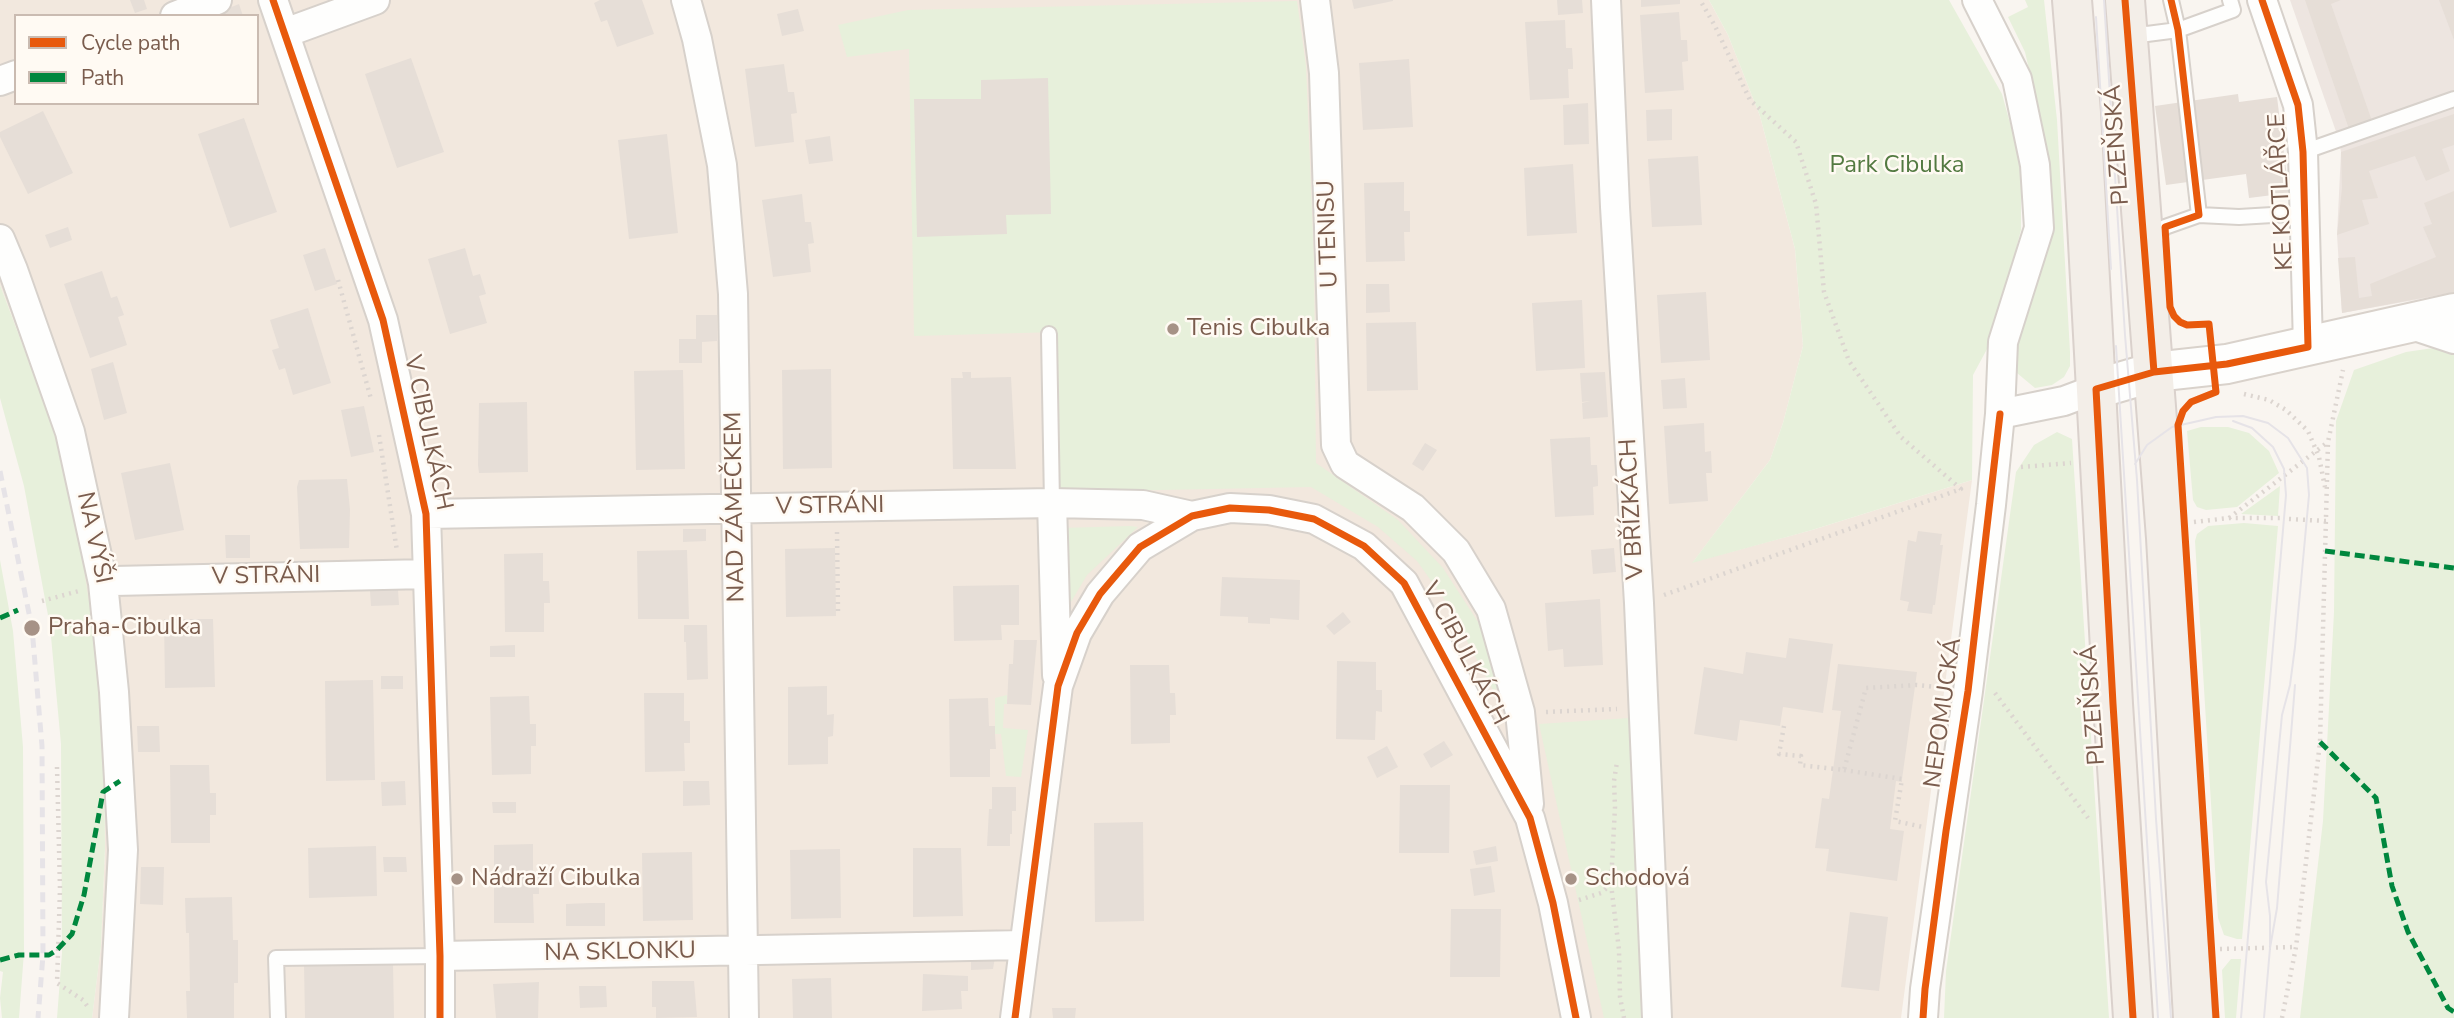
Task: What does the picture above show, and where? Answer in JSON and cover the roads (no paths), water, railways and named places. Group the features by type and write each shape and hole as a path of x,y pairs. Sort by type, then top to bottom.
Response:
{"main road":[{"name":"PLZEŇSKÁ","path":"2072,0 2081,113 2112,691 2133,1018"},
{"name":"PLZEŇSKÁ","path":"2127,16 2181,775 2193,1018"}],"street":[{"path":"180,14 218,0"},
{"name":"V CIBULKÁCH","path":"273,0 383,320 426,514 440,1018"},
{"path":"285,33 375,0"},
{"name":"NAD ZÁMEČKEM","path":"685,0 697,39 722,165 733,294 744,1018"},
{"name":"U TENISU","path":"1315,0 1324,73 1336,445 1345,464 1413,508 1456,551 1491,609 1520,712 1530,818"},
{"name":"V BŘÍZKÁCH","path":"1606,0 1615,207 1639,603 1657,1018"},
{"name":"NEPOMUCKÁ","path":"1923,1018 1944,844 1980,690 2003,342 2039,228 2036,177 2017,79 1977,0"},
{"name":"KE KOTLÁŘCE","path":"2262,0 2298,105 2306,213 2308,347"},
{"name":"NA VÝŠI","path":"0,239 70,432 103,583 114,692 123,850 114,1018"},
{"path":"2000,414 2064,401 2154,372 2227,364 2454,313"},
{"path":"2409,324 2454,339"},
{"path":"1052,503 1053,609 1058,686"},
{"name":"V STRÁNI","path":"426,514 1052,503 1143,505 1192,516"},
{"name":"V CIBULKÁCH","path":"1015,1018 1058,686 1077,633 1100,594 1140,547 1192,516 1230,508 1269,510 1314,519 1364,547 1404,583 1530,818 1553,903 1576,1018"},
{"name":"V STRÁNI","path":"103,583 428,574"},
{"name":"NA SKLONKU","path":"440,956 1024,945"}],"lane":[{"path":"2171,0 2178,30 2199,215"},
{"path":"2127,16 2147,34 2178,30 2233,10 2230,0"},
{"path":"2303,152 2454,99"},
{"path":"2145,249 2165,227 2199,215 2239,217 2306,213"},
{"path":"1049,334 1052,503"},
{"name":"NA SKLONKU","path":"278,1018 276,958 440,956"}],"tram line":[{"path":"2104,0 2171,1018"},
{"path":"2096,17 2111,269"},
{"path":"2116,346 2158,1018"},
{"path":"2135,464 2147,445 2172,427 2216,417 2243,416 2268,423 2288,438 2307,468 2309,495 2295,647 2290,685 2282,715 2266,882 2270,946"},
{"path":"2233,421 2252,428 2273,447 2284,469 2286,495 2241,1018"},
{"path":"2264,1018 2270,948 2277,908 2295,685"}],"railway":[{"path":"0,471 32,628 42,746 43,955 38,1018"}],"place":[{"name":"Tenis Cibulka","path":"1173,329"},
{"name":"Praha-Cibulka","path":"32,628"},
{"name":"Nádraží Cibulka","path":"457,879"},
{"name":"Schodová","path":"1571,879"}],"park label":[{"name":"Park Cibulka","path":"1897,166"}]}
